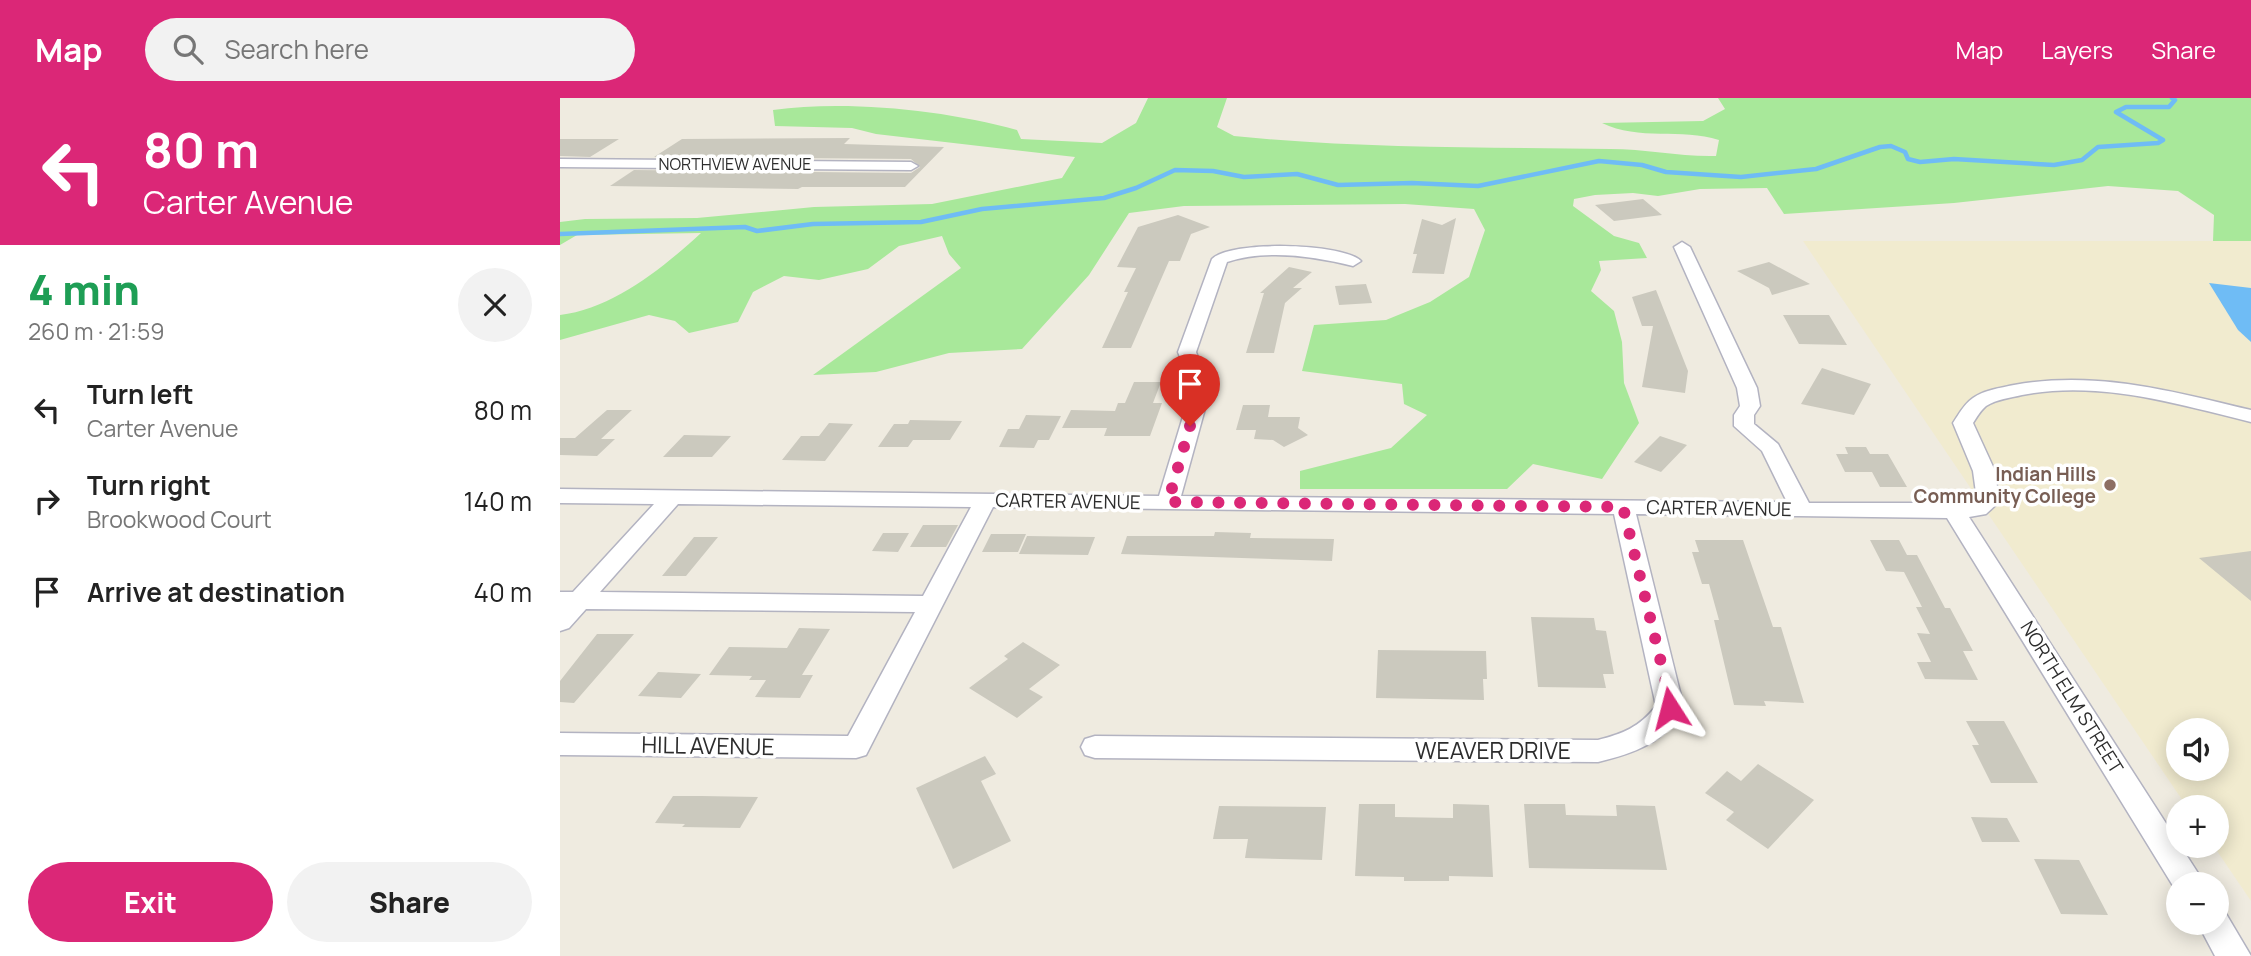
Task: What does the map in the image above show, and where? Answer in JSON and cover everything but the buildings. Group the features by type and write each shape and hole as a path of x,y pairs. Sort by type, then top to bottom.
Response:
{"street":[{"name":"NORTHVIEW AVENUE","path":"560,163 911,166"},
{"path":"1682,247 1747,388 1750,405 1744,415 1744,426 1771,448 1801,509"},
{"path":"1168,502 1205,376 1192,365 1188,352 1220,260 1243,252 1332,254 1353,261"},
{"name":"CARTER AVENUE","path":"560,496 1954,511 1978,509 1988,502 1984,471 1963,423 1976,405 1991,396 2050,385 2124,388 2251,416"},
{"path":"560,622 570,600 672,497"},
{"path":"856,747 986,500"},
{"name":"WEAVER DRIVE","path":"1095,747 1598,751 1634,741 1656,727 1670,708 1623,507"},
{"name":"NORTH ELM STREET","path":"1954,511 2181,872"},
{"path":"570,600 931,604"},
{"name":"HILL AVENUE","path":"560,744 856,747"},
{"path":"2221,935 2234,956"}],"shaded area":[{"name":"Indian Hills Community College","path":"1803,241 2251,241 2251,901 2222,858 2229,858 2229,795 2179,795 2169,781 2229,781 2229,718 2166,718 2166,776"}],"green space":[{"path":"1148,98 1227,98 1217,127 1234,136 1375,145 1623,149 1716,156 1719,140 1690,135 1631,132 1602,123 1703,121 1725,109 1718,98 2251,98 2251,241 2213,241 2214,215 2178,191 2108,186 1954,203 1784,214 1767,188 1700,189 1658,196 1633,193 1574,199 1573,206 1614,236 1639,243 1647,258 1599,261 1601,270 1591,291 1614,311 1622,342 1624,383 1639,423 1602,479 1533,464 1507,489 1300,489 1300,471 1391,448 1427,415 1404,404 1402,384 1302,371 1314,325 1386,320 1430,302 1469,277 1485,230 1474,209 1405,204 1184,206 1129,213 1089,275 1022,349 949,353 876,372 813,375 961,268 949,254 942,236 899,246 868,269 819,280 784,276 753,292 738,322 689,333 675,321 649,315 560,340 560,315 599,305 636,285 701,233 577,235 560,245 560,222 585,219 697,218 814,207 932,204 1062,178 1075,157 876,134 852,128 775,126 773,110 832,106 927,112 1017,130 1021,139 1102,143 1136,123"}],"water":[{"path":"2209,283 2251,288 2251,342 2238,330"}],"waterway":[{"path":"560,234 745,227 757,231 813,224 921,222 982,209 1104,198 1136,188 1175,170 1213,171 1244,177 1297,174 1338,185 1412,183 1478,186 1599,161 1642,165 1666,172 1741,177 1816,169 1880,147 1891,146 1905,152 1908,159 1920,162 1954,159 2054,165 2082,160 2098,147 2158,143 2163,140 2116,112 2126,107 2169,107 2175,100 2172,98"}],"place":[{"name":"Indian Hills Community College","path":"2110,485"}],"route":[{"path":"1190,426 1168,502 1623,507 1670,708"}]}
